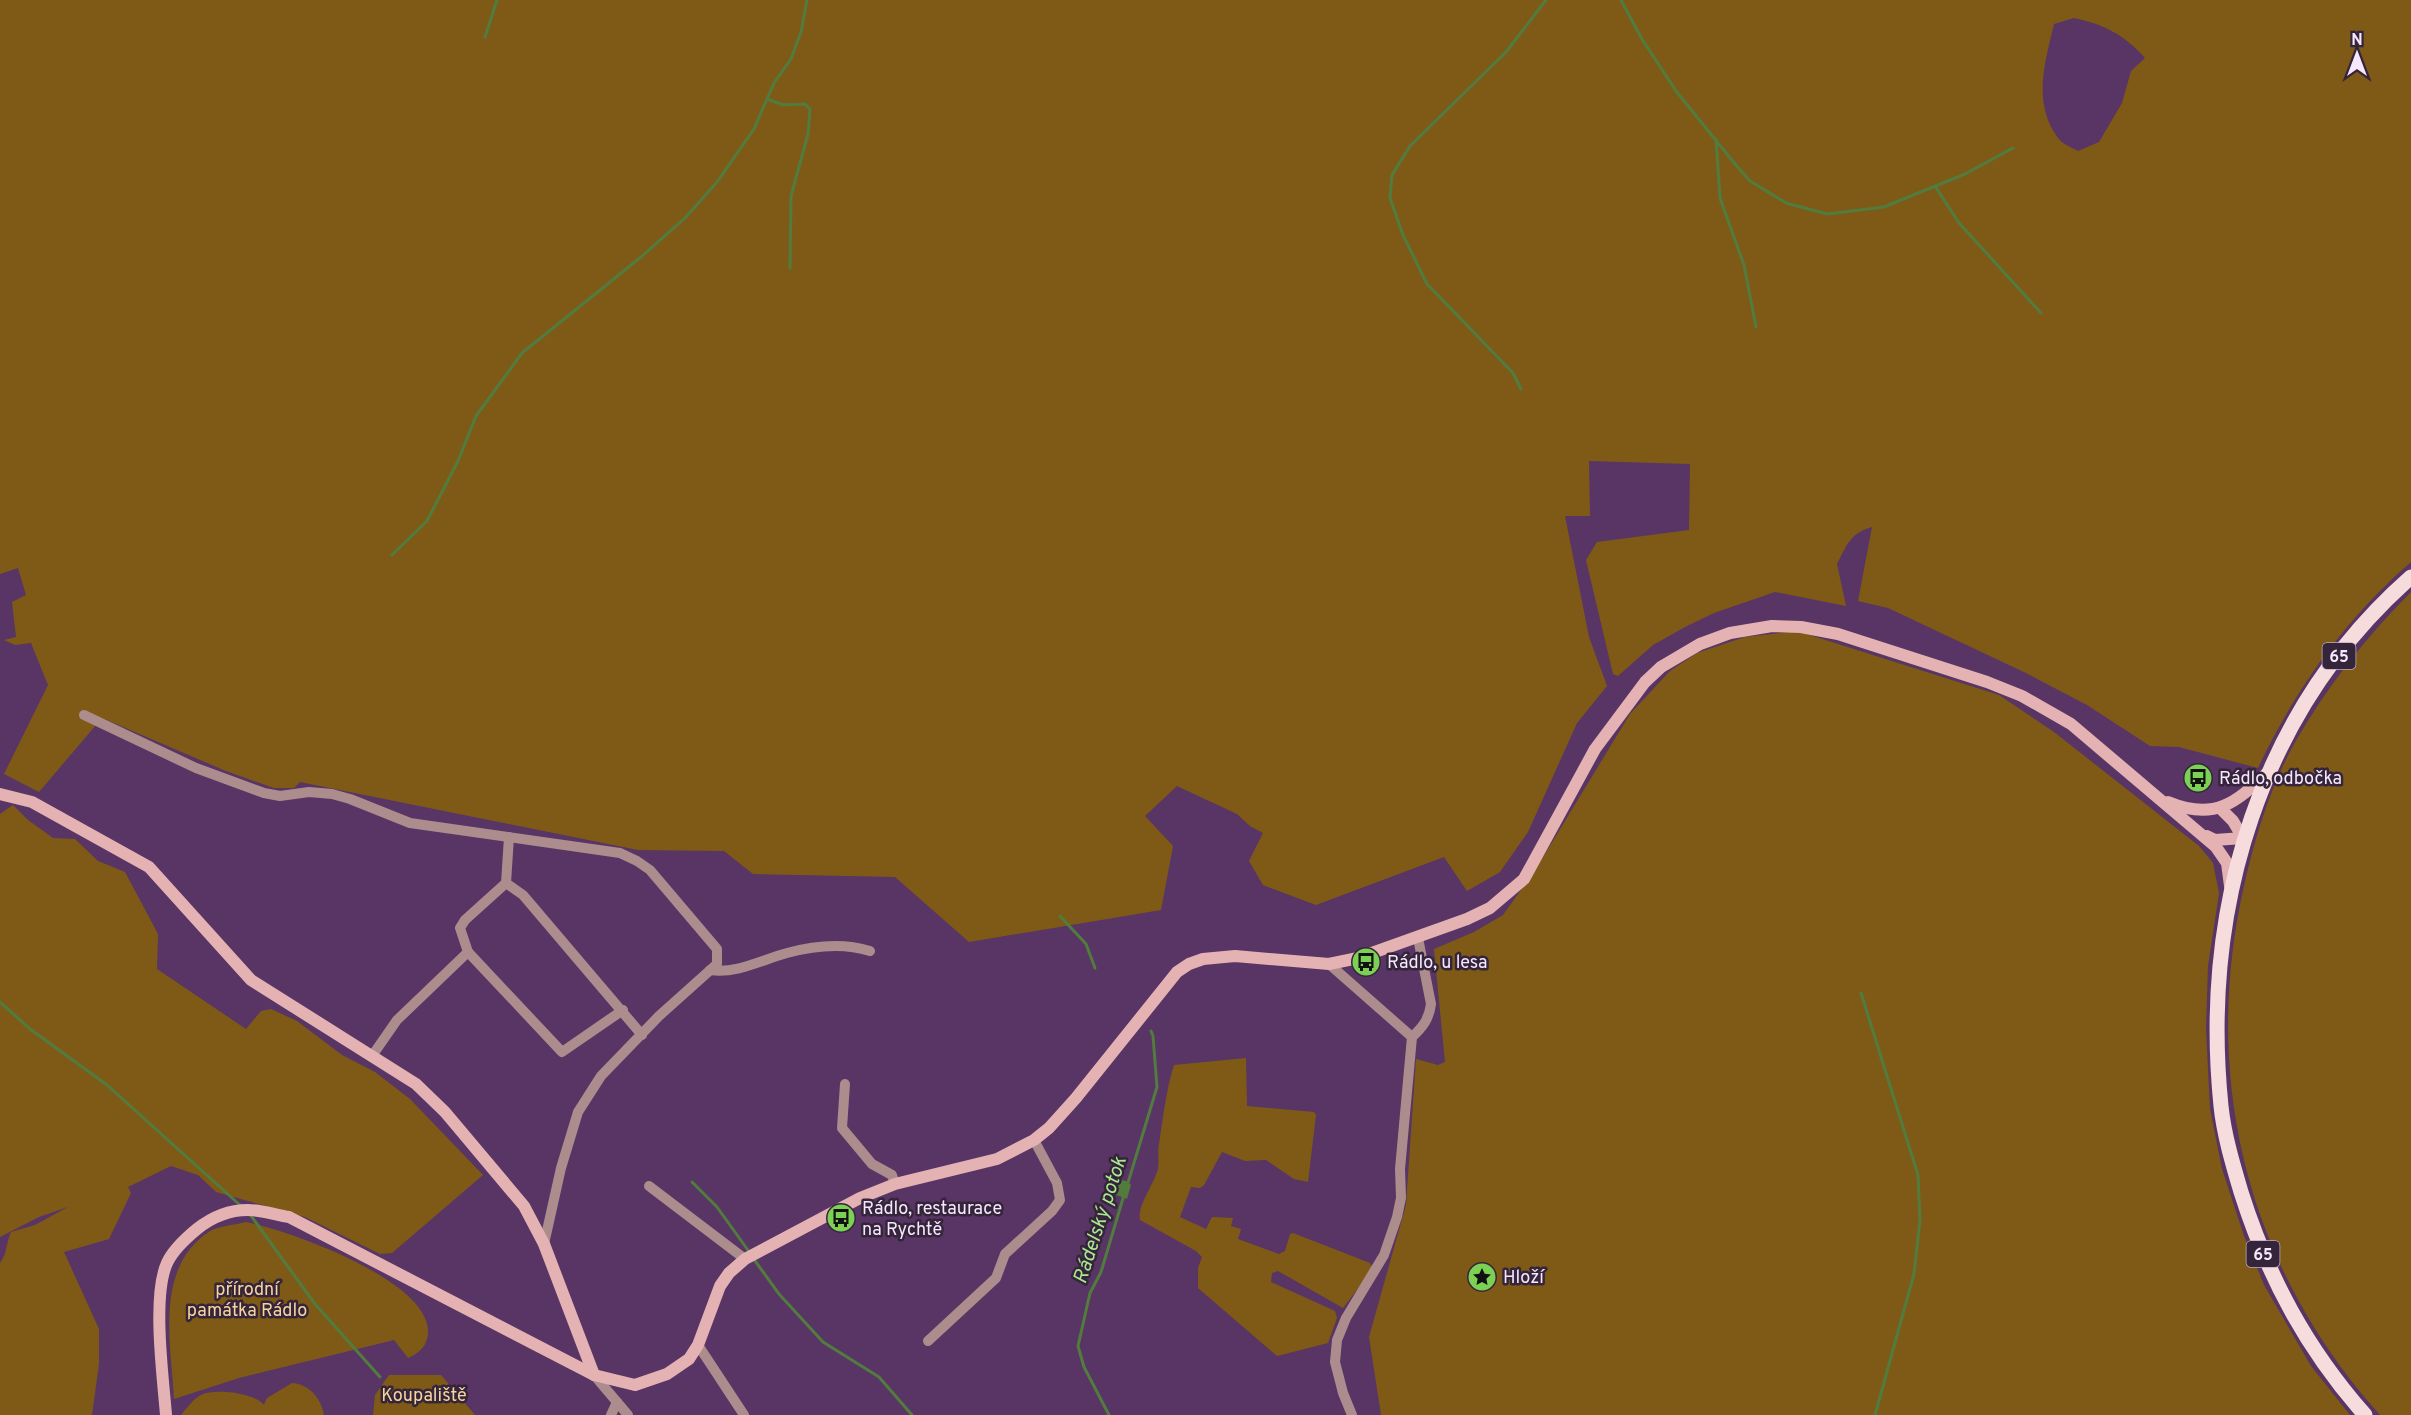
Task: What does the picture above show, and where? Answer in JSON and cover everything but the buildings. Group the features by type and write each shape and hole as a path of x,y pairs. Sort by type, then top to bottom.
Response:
{"main road":[{"name":"65","path":"2365,1415 2321,1360 2291,1312 2274,1280 2254,1233 2233,1166 2221,1107 2218,1029 2219,967 2230,895 2243,838 2268,772 2295,720 2331,666 2373,613 2411,577"}],"street":[{"path":"166,1415 159,1300 162,1276 175,1250 201,1226 218,1215 242,1210 289,1217 594,1375 635,1385 666,1374 689,1359 698,1345 720,1286 729,1273 745,1259 861,1198 895,1184 997,1159 1034,1140 1049,1128 1076,1098 1177,972 1189,964 1235,956 1329,964 1358,958 1418,938 1490,908 1524,879 1595,749 1637,691 1661,667 1682,653 1730,633 1772,626 1801,627 1845,636 1987,682 2022,696 2071,724 2224,856 2229,874 2230,895"},
{"path":"84,716 196,768 264,793 280,796 309,792 332,794 410,823 620,853 650,870 717,949 717,964 601,1076 578,1112 561,1168 544,1244"},
{"path":"2158,798 2182,808 2208,811 2220,808 2242,796 2268,772"},
{"path":"0,794 32,802 149,867 251,980 416,1084 445,1112 524,1206 544,1244 594,1375 628,1415"},
{"path":"2198,832 2215,840 2243,838 2233,821 2220,808"},
{"path":"509,837 506,883 465,920 460,928 468,952 562,1052 623,1010"},
{"path":"506,883 523,895 642,1035"},
{"path":"1353,1415 1343,1393 1335,1362 1337,1340 1346,1318 1384,1255 1401,1198 1400,1175 1412,1037 1423,1027 1430,1015 1431,1004 1418,938"},
{"path":"710,970 726,972 788,953 828,947 854,947 870,951"},
{"path":"372,1056 398,1020 468,952"},
{"path":"1329,964 1412,1037"},
{"path":"844,1084 842,1128 872,1164 892,1175 895,1184"},
{"path":"928,1341 996,1278 1005,1254 1052,1211 1060,1200 1057,1184 1034,1140"},
{"path":"649,1186 745,1259"},
{"path":"698,1345 744,1415"},
{"path":"611,1415 617,1402"}],"green space":[{"path":"0,0 2411,0 2411,562 2364,607 2324,657 2288,711 2258,768 2179,747 2150,746 2087,705 2026,673 1888,608 1858,601 1872,527 1854,536 1837,564 1846,606 1775,592 1714,613 1685,627 1653,645 1618,676 1613,674 1586,560 1597,542 1689,530 1690,464 1589,461 1590,516 1565,516 1589,637 1607,686 1577,723 1528,832 1500,872 1467,891 1444,857 1316,905 1263,885 1249,861 1263,833 1250,826 1237,814 1177,786 1145,816 1173,846 1161,910 969,942 895,877 753,874 724,851 638,850 300,782 294,788 274,788 226,771 102,718 39,792 4,774 48,685 31,643 15,645 4,640 16,637 12,602 26,595 18,568 0,574","holes":["2074,18 2085,20 2121,37 2145,58 2131,71 2122,103 2099,142 2078,151 2064,144 2050,125 2045,111 2043,82 2054,24"]},
{"path":"2411,592 2411,1415 2380,1415 2334,1358 2297,1298 2267,1234 2246,1168 2233,1100 2228,1030 2232,958 2244,886 2258,831 2278,778 2306,723 2333,683 2378,627"},
{"path":"1797,631 1999,695 2054,732 2199,846 2213,863 2219,893 2208,966 2206,1029 2210,1109 2222,1169 2244,1236 2264,1285 2311,1366 2350,1415 1381,1415 1369,1337 1406,1205 1416,1059 1438,1065 1445,1062 1434,949 1474,932 1503,915 1534,872 1630,714 1670,671 1697,653 1745,637"},
{"path":"13,805 28,820 53,838 75,839 98,861 125,872 158,934 157,969 246,1029 261,1011 271,1009 297,1021 342,1055 375,1072 410,1099 483,1175 392,1253 380,1254 305,1217 216,1192 198,1175 171,1166 128,1187 131,1193 109,1239 64,1252 99,1329 99,1364 92,1415 0,1415 0,1263 11,1232 35,1225 68,1207 39,1217 0,1237 0,814"},
{"path":"1246,1058 1247,1106 1314,1112 1316,1115 1308,1182 1294,1179 1266,1160 1245,1161 1222,1152 1204,1185 1200,1188 1191,1187 1180,1217 1206,1229 1212,1217 1233,1218 1231,1226 1241,1229 1238,1239 1279,1254 1285,1251 1290,1234 1293,1233 1370,1263 1373,1269 1343,1308 1278,1271 1272,1273 1271,1282 1335,1311 1337,1318 1328,1343 1277,1356 1198,1288 1198,1268 1202,1257 1196,1251 1140,1220 1143,1203 1158,1169 1158,1148 1163,1114 1174,1065"},
{"name":"přírodní památka Rádlo","path":"246,1222 292,1235 322,1247 353,1260 381,1276 405,1294 422,1312 428,1331 423,1348 408,1358 394,1340 239,1378 174,1399 169,1331 170,1308 173,1285 180,1265 192,1246 210,1231"},
{"name":"Koupaliště","path":"389,1375 441,1375 475,1415 373,1415 375,1395"},
{"path":"292,1383 304,1386 313,1393 324,1415 181,1415 195,1399 207,1393 225,1392 244,1395 264,1405 267,1398"}],"shaded area":[{"path":"1112,1178 1126,1181 1131,1185 1127,1199 1111,1193"}],"waterway":[{"path":"485,37 497,0"},
{"path":"392,555 427,521 458,461 476,416 522,353 641,257 685,218 717,182 754,129 774,83 791,59 801,32 807,0"},
{"path":"1521,389 1513,373 1427,284 1403,235 1390,198 1392,175 1410,146 1506,52 1546,0"},
{"path":"1621,0 1642,39 1676,91 1735,164 1750,181 1786,203 1827,214 1884,207 1965,174 2013,148"},
{"path":"767,99 783,105 805,104 810,109 808,134 791,196 790,268"},
{"path":"1716,139 1720,198 1744,265 1756,327"},
{"path":"1935,186 1959,223 2041,313"},
{"name":"Rádelský potok","path":"1060,916 1086,944 1095,968"},
{"path":"1861,993 1918,1175 1920,1220 1914,1274 1875,1415"},
{"path":"0,1002 30,1029 107,1085 241,1206"},
{"name":"Rádelský potok","path":"1127,1186 1157,1087 1151,1031"},
{"path":"692,1182 717,1207 750,1253"},
{"name":"Rádelský potok","path":"1109,1415 1084,1367 1078,1346 1090,1293 1101,1272 1124,1195"},
{"path":"249,1213 315,1304 380,1377"},
{"path":"753,1258 779,1294 823,1342 879,1377 912,1415"}],"place":[{"name":"Rádlo, odbočka","path":"2198,778"},
{"name":"Rádlo, u lesa","path":"1366,962"},
{"name":"Rádlo, restaurace na Rychtě","path":"841,1218"},
{"name":"Hloží","path":"1482,1277"}]}
